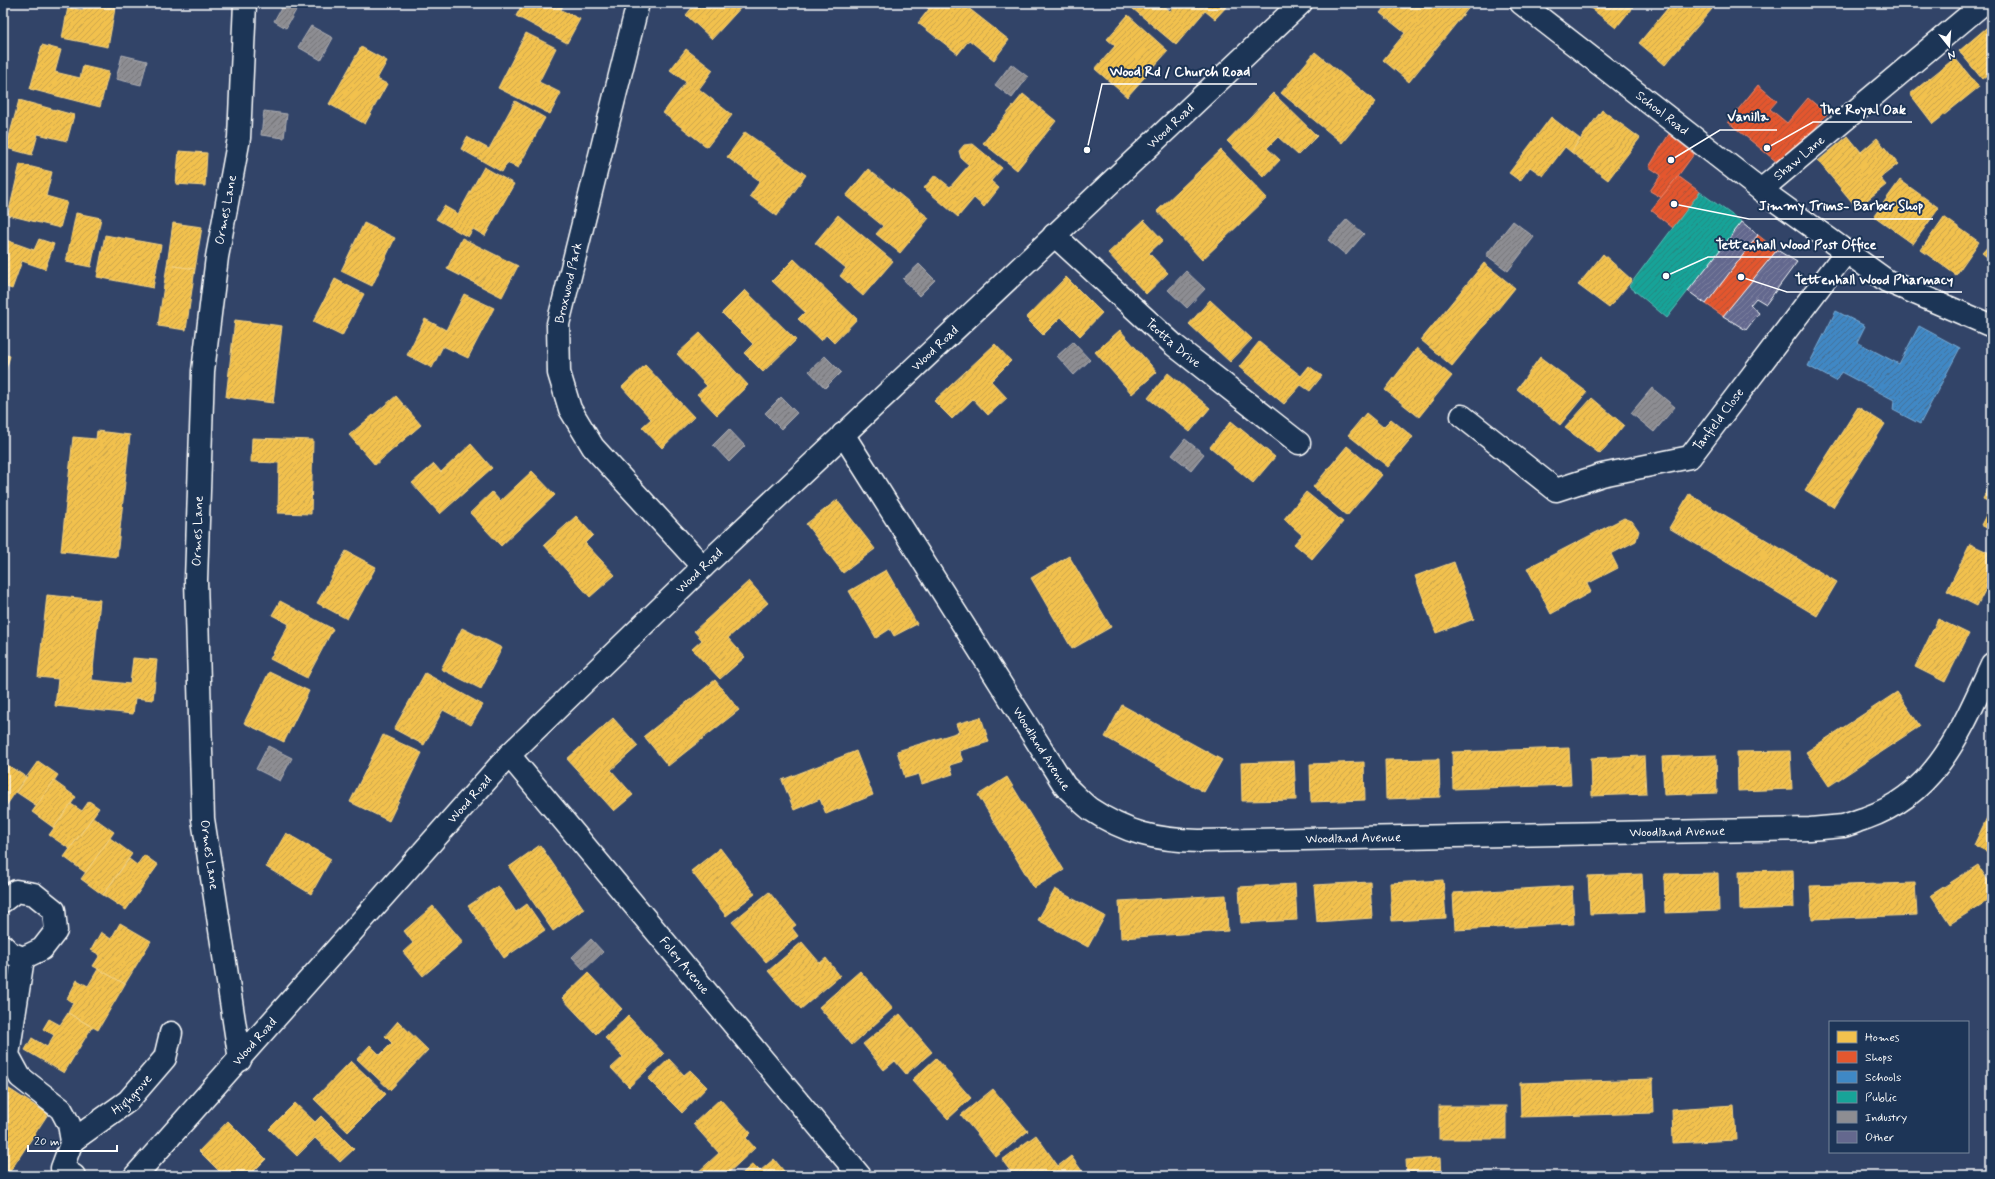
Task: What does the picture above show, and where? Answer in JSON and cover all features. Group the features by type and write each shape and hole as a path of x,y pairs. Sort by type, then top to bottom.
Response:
{"street":[{"name":"Ormes Lane","path":"240,1060 204,819 196,580 202,371 217,257 239,138 245,3"},
{"name":"Broxwood Park","path":"638,3 558,324 558,373 570,409 593,447 703,567"},
{"name":"Wood Road","path":"135,1176 240,1060 509,755 843,434 1301,3"},
{"name":"School Road","path":"1520,3 1761,190 1846,252 1887,280 1992,326"},
{"name":"Shaw Lane","path":"1761,190 1984,3"},
{"name":"Teotta Drive","path":"1054,235 1174,345 1299,443"},
{"name":"Tanfield Close","path":"1462,416 1556,490 1602,474 1690,457 1846,252"},
{"name":"Woodland Avenue","path":"843,434 1065,786 1089,808 1117,824 1149,837 1199,841 1810,829 1844,825 1882,812 1914,792 1935,770 1951,748 1992,664"},
{"name":"Foley Avenue","path":"509,755 860,1176"},
{"path":"3,901 16,892 34,894 54,910 56,931 42,949 23,958 10,953 3,946"},
{"path":"23,958 8,1055 20,1077 61,1109 69,1124 72,1141 64,1173"},
{"name":"Highgrove","path":"72,1141 128,1102 165,1058 171,1033"}],"building: Homes":[{"path":"84,3 116,3 108,47 62,38 68,7 83,10"},
{"path":"523,3 564,3 561,10 580,19 567,43 516,16"},
{"path":"696,3 745,3 712,39 686,15"},
{"path":"921,3 962,3 1009,40 994,60 969,40 958,54 918,23 929,9"},
{"path":"1126,3 1161,3 1170,11 1177,3 1229,4 1215,19 1205,11 1176,45"},
{"path":"1388,3 1468,3 1471,5 1409,82 1383,60 1405,33 1380,13"},
{"path":"1584,3 1636,3 1616,28"},
{"path":"1672,3 1717,3 1665,65 1639,43"},
{"path":"1128,15 1168,51 1127,97 1095,69 1115,46 1107,39"},
{"path":"1992,23 1992,71 1982,79 1959,51"},
{"path":"526,33 556,48 539,82 561,93 550,114 498,88"},
{"path":"42,45 61,50 55,72 80,78 83,66 109,72 100,107 30,89"},
{"path":"361,47 387,61 377,79 387,84 365,124 329,104"},
{"path":"686,49 713,70 699,89 732,115 707,147 663,113 686,82 670,70"},
{"path":"1315,52 1376,102 1342,143 1281,93"},
{"path":"1955,58 1979,87 1933,124 1910,94"},
{"path":"1273,93 1317,136 1298,155 1278,137 1267,148 1280,160 1264,177 1227,141"},
{"path":"1023,94 1056,121 1017,170 983,143"},
{"path":"19,100 74,115 67,141 38,134 32,155 6,148"},
{"path":"515,101 545,118 518,168 507,163 502,172 461,149 467,137 489,149"},
{"path":"1602,110 1640,138 1608,180 1571,152"},
{"path":"1551,117 1580,139 1571,152 1565,147 1543,176 1530,167 1520,181 1509,173"},
{"path":"745,132 806,175 777,216 750,196 760,181 727,157"},
{"path":"1848,136 1861,152 1877,138 1898,164 1880,178 1886,185 1857,208 1818,161"},
{"path":"973,144 1002,168 991,181 999,188 984,207 974,198 958,217 924,188 935,175 950,187 969,165 961,158 959,151 964,145"},
{"path":"1221,150 1267,198 1202,260 1157,211"},
{"path":"179,151 207,153 205,186 176,184"},
{"path":"20,164 52,172 46,196 67,202 60,228 8,215"},
{"path":"484,167 514,184 485,236 473,229 468,237 436,219 444,206 458,214"},
{"path":"868,169 929,218 900,253 876,234 883,226 846,196"},
{"path":"1900,180 1939,208 1913,244 1874,216"},
{"path":"76,213 101,218 91,267 66,262"},
{"path":"838,215 893,261 863,296 840,276 846,268 815,243"},
{"path":"1944,217 1979,242 1956,275 1921,250"},
{"path":"1144,220 1163,240 1149,253 1168,273 1146,294 1108,253"},
{"path":"173,223 202,227 195,269 167,265"},
{"path":"364,223 395,238 372,286 341,271"},
{"path":"105,235 161,245 153,288 97,277"},
{"path":"462,238 518,266 502,297 447,269"},
{"path":"3,239 34,250 39,239 54,244 45,269 22,261 12,289 3,286"},
{"path":"1992,242 1992,261 1982,253"},
{"path":"1603,254 1632,280 1609,308 1578,285"},
{"path":"794,259 857,319 834,343 826,335 821,341 798,319 805,312 772,281"},
{"path":"1484,263 1515,288 1452,366 1421,340"},
{"path":"167,265 195,269 186,330 158,326"},
{"path":"1066,277 1102,313 1080,336 1061,317 1043,335 1026,318"},
{"path":"335,279 364,294 342,336 313,322"},
{"path":"745,290 796,340 763,372 744,353 753,344 722,313"},
{"path":"464,294 494,308 468,358 443,346 432,368 407,355 425,319 446,330"},
{"path":"1210,300 1252,339 1230,362 1189,324"},
{"path":"235,320 282,326 273,403 226,397"},
{"path":"1120,330 1157,372 1132,394 1095,352"},
{"path":"700,333 748,385 717,415 697,394 707,386 677,354"},
{"path":"1259,342 1301,376 1309,366 1322,376 1310,391 1301,385 1284,404 1239,367"},
{"path":"995,344 1011,361 991,381 1007,398 988,415 973,399 952,419 934,401"},
{"path":"1417,348 1452,376 1419,417 1385,390"},
{"path":"3,354 10,356 3,379"},
{"path":"1540,357 1587,392 1560,425 1517,389"},
{"path":"645,365 694,417 662,448 642,427 651,419 622,387"},
{"path":"1168,373 1210,408 1190,432 1148,398"},
{"path":"396,396 421,425 375,465 349,435"},
{"path":"1592,398 1624,425 1600,454 1565,428"},
{"path":"1858,407 1885,424 1833,507 1805,490"},
{"path":"1366,413 1383,427 1391,419 1413,437 1388,467 1348,435"},
{"path":"1231,421 1275,457 1253,483 1210,447"},
{"path":"97,431 130,435 117,557 61,551 73,437 96,439"},
{"path":"252,438 313,440 311,514 278,513 279,463 251,462"},
{"path":"471,444 492,468 440,514 412,483 434,464 441,472"},
{"path":"1347,446 1382,475 1347,516 1313,487"},
{"path":"532,471 555,495 501,546 470,513 492,492 500,501"},
{"path":"1992,481 1992,503 1983,499"},
{"path":"1306,492 1343,522 1312,559 1294,544 1302,535 1284,519"},
{"path":"1689,494 1837,582 1817,616 1669,528"},
{"path":"837,500 875,549 843,573 806,524"},
{"path":"1992,503 1992,531 1981,525"},
{"path":"576,516 593,535 585,543 615,575 590,597 544,545"},
{"path":"1624,518 1632,521 1639,531 1636,541 1611,554 1618,568 1587,584 1591,592 1551,614 1527,568"},
{"path":"1970,544 1992,554 1992,577 1977,606 1947,591"},
{"path":"346,551 376,567 347,619 317,603"},
{"path":"1069,556 1111,627 1072,649 1031,578"},
{"path":"1454,562 1474,619 1436,633 1415,576"},
{"path":"886,570 917,624 894,636 890,629 876,638 849,591"},
{"path":"749,581 768,603 728,638 745,657 720,679 692,649 702,640 694,631"},
{"path":"47,595 100,600 92,680 130,684 133,658 157,660 153,700 135,698 133,714 55,706 58,679 38,677"},
{"path":"280,601 333,629 307,678 270,659 289,624 272,615"},
{"path":"1938,619 1969,634 1945,682 1915,667"},
{"path":"462,628 502,648 481,689 441,669"},
{"path":"269,672 309,691 284,742 244,723"},
{"path":"425,673 483,705 471,725 443,710 424,745 394,729"},
{"path":"715,680 739,710 668,766 644,736"},
{"path":"1897,692 1920,726 1829,786 1806,752"},
{"path":"1122,705 1222,760 1204,792 1105,737"},
{"path":"981,717 989,742 959,751 963,761 950,765 953,774 922,784 919,774 905,778 897,751 959,732 956,724"},
{"path":"613,718 638,746 611,770 633,795 614,811 567,759"},
{"path":"383,735 422,753 389,821 350,802"},
{"path":"1569,748 1571,785 1453,789 1452,752"},
{"path":"856,751 873,795 826,814 820,799 794,810 782,780"},
{"path":"1790,751 1792,789 1738,791 1737,752"},
{"path":"1716,755 1717,793 1664,795 1662,757"},
{"path":"1644,756 1646,794 1592,796 1591,758"},
{"path":"1439,759 1440,797 1386,799 1385,760"},
{"path":"38,761 58,775 37,806 16,792"},
{"path":"1294,761 1296,800 1242,801 1241,763"},
{"path":"3,762 26,777 6,806 3,804"},
{"path":"1364,762 1365,800 1311,802 1310,764"},
{"path":"1007,777 1064,870 1034,888 978,795"},
{"path":"54,781 76,797 54,828 32,812"},
{"path":"89,801 99,808 70,849 49,835 71,804 82,811"},
{"path":"1992,807 1992,854 1974,845"},
{"path":"93,817 114,832 86,873 64,857"},
{"path":"286,833 331,859 311,894 266,867"},
{"path":"110,838 132,854 103,895 81,879"},
{"path":"540,845 584,909 553,931 509,867"},
{"path":"720,848 755,894 726,916 691,871"},
{"path":"144,855 158,865 126,910 103,895 129,859 137,865"},
{"path":"1978,865 1992,887 1992,898 1950,924 1931,895"},
{"path":"1793,870 1794,908 1740,910 1739,871"},
{"path":"1718,873 1719,911 1665,913 1664,874"},
{"path":"1642,874 1644,912 1590,914 1588,876"},
{"path":"1443,880 1446,918 1392,921 1390,883"},
{"path":"1370,882 1372,918 1317,922 1314,885"},
{"path":"1915,883 1917,915 1812,919 1810,886"},
{"path":"1295,884 1297,920 1241,923 1239,887"},
{"path":"498,886 516,912 527,904 545,930 504,958 468,906"},
{"path":"1572,886 1574,924 1455,930 1453,893"},
{"path":"1055,889 1105,916 1088,947 1038,920"},
{"path":"769,892 796,925 792,928 798,936 766,962 732,922"},
{"path":"1226,895 1228,931 1121,938 1119,901"},
{"path":"433,906 463,942 423,976 403,952 413,943 404,931"},
{"path":"120,923 151,941 125,984 93,966 100,955 91,950 101,932 111,939"},
{"path":"802,942 820,963 826,958 840,976 801,1009 768,971"},
{"path":"98,969 125,984 98,1030 68,1013 73,1003 67,999 77,980 88,986"},
{"path":"860,971 893,1008 852,1045 819,1007"},
{"path":"588,973 622,1009 596,1034 562,998"},
{"path":"68,1013 92,1027 64,1073 25,1050 32,1038 47,1047 54,1035 43,1029 49,1019 60,1025"},
{"path":"900,1014 932,1052 906,1074 895,1061 884,1070 863,1044"},
{"path":"628,1016 664,1054 629,1087 611,1068 623,1057 605,1038"},
{"path":"398,1021 428,1050 390,1090 357,1059 370,1045 380,1055 392,1043 385,1036"},
{"path":"936,1058 971,1098 948,1119 912,1080"},
{"path":"669,1059 684,1075 690,1070 707,1087 682,1113 648,1079"},
{"path":"351,1061 386,1094 348,1132 314,1099"},
{"path":"1653,1079 1654,1113 1521,1117 1520,1083"},
{"path":"3,1085 48,1114 7,1176 3,1176"},
{"path":"993,1089 1028,1131 996,1157 961,1115"},
{"path":"720,1099 751,1133 746,1138 755,1148 725,1176 698,1176 696,1174 719,1153 693,1124"},
{"path":"295,1103 315,1122 321,1116 354,1149 340,1162 315,1138 297,1156 269,1129"},
{"path":"1734,1105 1736,1140 1673,1143 1672,1109"},
{"path":"1439,1106 1506,1106 1506,1139 1439,1139"},
{"path":"228,1121 266,1159 249,1176 224,1176 199,1151"},
{"path":"1036,1135 1058,1166 1071,1156 1085,1175 1014,1176 1002,1160"},
{"path":"1440,1158 1441,1176 1407,1176 1406,1160"},
{"path":"774,1159 788,1176 739,1176 753,1164 760,1171"}],"building: Shops":[{"path":"1758,85 1777,101 1770,109 1787,123 1808,98 1827,114 1783,167 1728,122"},
{"path":"1669,134 1694,154 1662,198 1650,191 1661,175 1649,167"},
{"path":"1678,176 1700,192 1673,228 1651,210"},
{"path":"1758,235 1777,250 1723,316 1706,304"}],"building: Schools":[{"path":"1836,311 1865,326 1857,342 1899,364 1919,326 1960,348 1920,424 1893,410 1894,400 1841,372 1836,381 1808,366"}],"building: Public":[{"path":"1700,192 1742,222 1667,318 1629,286"}],"building: Industry":[{"path":"284,3 300,3 286,28 274,21"},
{"path":"311,26 333,38 321,60 298,47"},
{"path":"122,55 147,61 141,85 116,79"},
{"path":"1011,64 1028,77 1012,98 995,85"},
{"path":"264,111 287,114 284,138 261,135"},
{"path":"1347,219 1364,234 1346,255 1328,240"},
{"path":"1513,221 1534,237 1508,271 1486,255"},
{"path":"919,264 935,280 919,296 903,279"},
{"path":"1186,271 1205,289 1187,308 1168,290"},
{"path":"1073,342 1090,360 1074,375 1057,356"},
{"path":"825,356 841,372 825,388 809,371"},
{"path":"1652,388 1675,407 1654,432 1631,413"},
{"path":"781,397 797,413 781,429 765,413"},
{"path":"729,429 745,446 729,462 713,445"},
{"path":"1185,439 1204,454 1191,470 1172,455"},
{"path":"268,746 292,758 280,781 256,769"},
{"path":"591,939 603,952 584,970 572,957"}],"building: Other":[{"path":"1742,222 1758,235 1706,304 1688,291"},
{"path":"1777,250 1797,262 1766,304 1756,298 1750,305 1759,313 1746,330 1723,316"}],"place":[{"name":"The Royal Oak","path":"1767,148"},
{"name":"Wood Rd / Church Road","path":"1087,150"},
{"name":"Vanilla","path":"1671,160"},
{"name":"Jimmy Trims- Barber Shop","path":"1674,204"},
{"name":"Tettenhall Wood Post Office","path":"1666,276"},
{"name":"Tettenhall Wood Pharmacy","path":"1741,277"}]}
